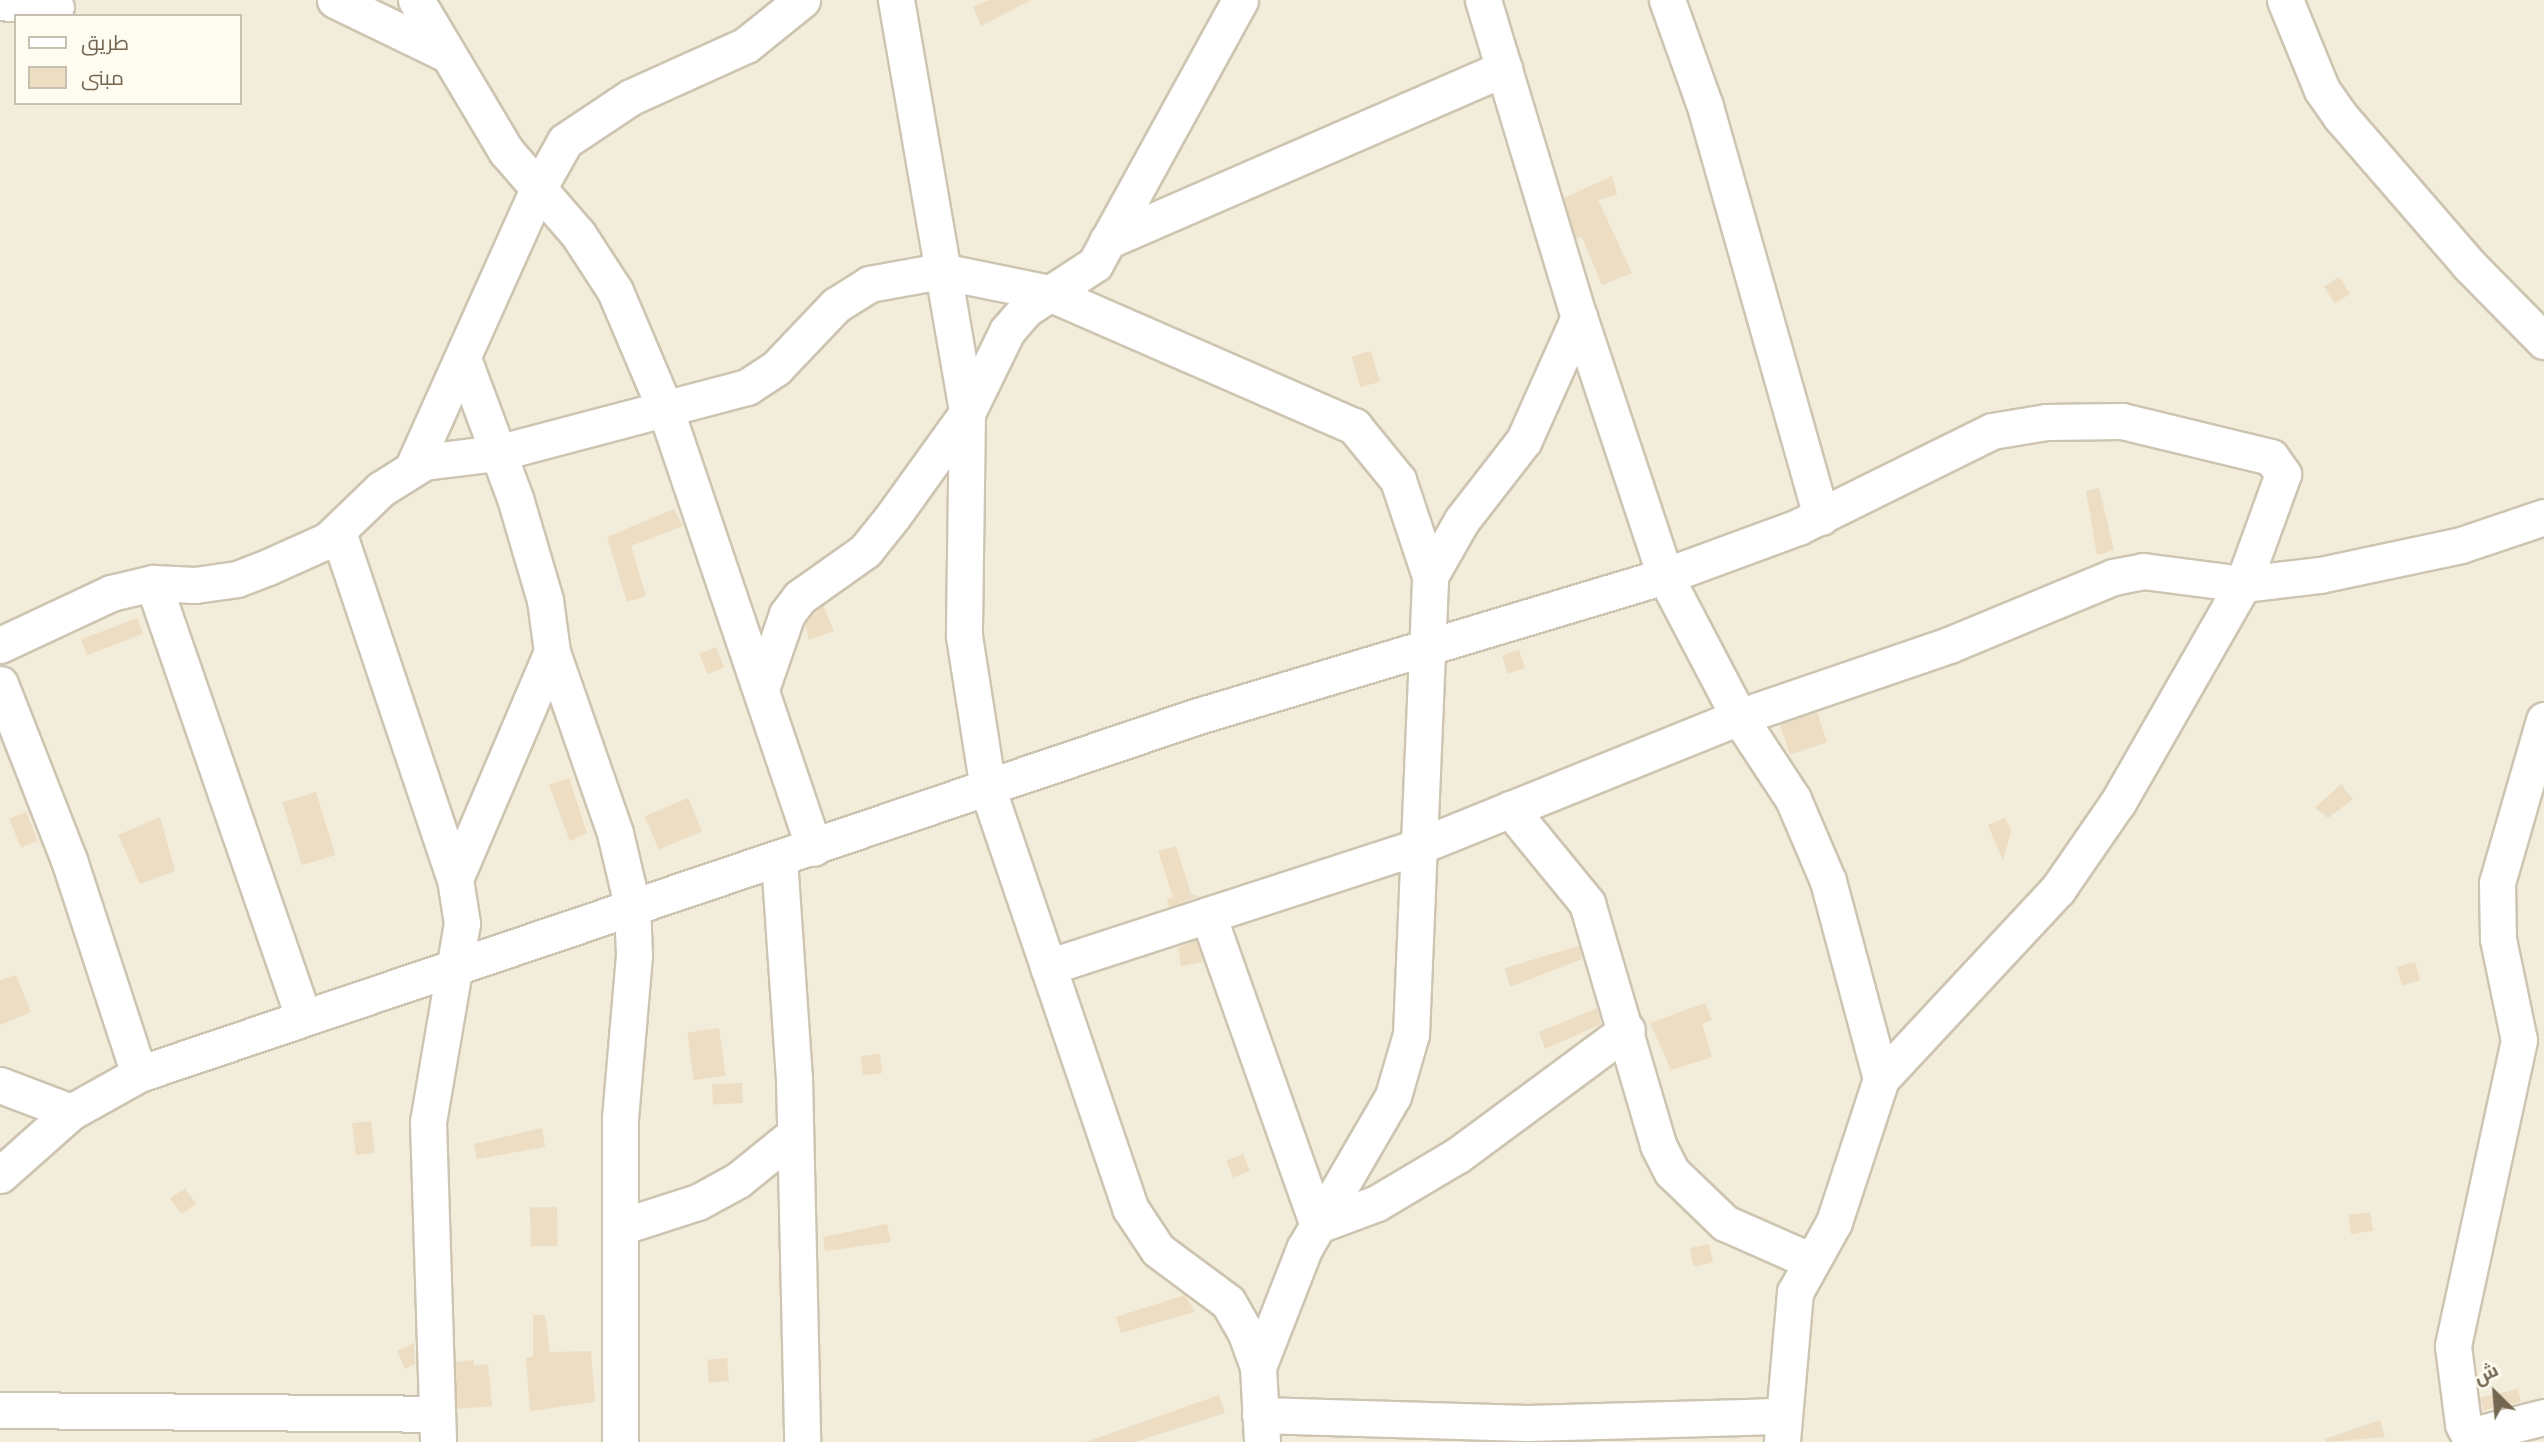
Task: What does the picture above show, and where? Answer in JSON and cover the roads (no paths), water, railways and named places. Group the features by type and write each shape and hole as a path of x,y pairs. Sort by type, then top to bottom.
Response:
{"street":[{"path":"335,0 444,53"},
{"path":"416,0 444,53 537,189 598,260 666,411 814,848"},
{"path":"413,467 464,361 537,189 578,128 746,45 802,0"},
{"path":"0,1175 71,1112 139,1074 302,1014 814,848 988,790 1198,716 1665,576 1821,517 1992,431 2046,422 2122,421 2173,430 2279,463 2283,474 2243,584 2089,847 2058,889 1881,1079 1834,1222 1809,1260 1795,1292 1783,1429 1532,1433 1261,1428 1258,1367 1228,1302 1157,1250 1142,1230 988,790 964,636 967,413 896,0"},
{"path":"761,690 787,614 800,597 865,551 967,413 1007,331 1049,293 1090,270 1240,0"},
{"path":"1483,0 1579,317 1665,576 1739,717 1788,789 1828,881 1881,1079"},
{"path":"1667,0 1705,106 1821,517"},
{"path":"2285,0 2322,90 2342,117 2469,265 2544,341"},
{"path":"0,2 56,8"},
{"path":"1107,241 1504,68"},
{"path":"0,645 111,593 153,583 195,585 237,579 338,532 381,489 413,467 497,453 666,411 747,387 776,368 836,305 869,284 941,271 1049,293 1354,426 1398,480 1430,576 1424,650 1411,1034 1393,1096 1318,1225 1284,1294 1258,1367"},
{"path":"1430,576 1462,520 1524,440 1579,317"},
{"path":"464,361 530,547 552,652 615,833 632,905 620,1227 620,1442"},
{"path":"1048,967 1418,847 1739,717 1949,645 2113,577 2143,571 2243,584 2412,556 2544,517"},
{"path":"0,1410 437,1428 428,1122 441,1025 458,962 462,923 454,879 338,532"},
{"path":"153,583 302,1014"},
{"path":"454,879 552,652"},
{"path":"0,684 69,860 139,1074"},
{"path":"2544,719 2497,883 2498,939 2519,1040 2453,1346 2463,1424 2469,1436 2544,1417"},
{"path":"1510,809 1587,903 1627,1030 1658,1145 1672,1172 1725,1223 1809,1260"},
{"path":"779,859 795,1134 802,1442"},
{"path":"1208,915 1318,1225"},
{"path":"1318,1225 1377,1203 1458,1155 1627,1030"},
{"path":"0,1085 71,1112"},
{"path":"620,1227 698,1202 738,1180 795,1134"}]}
